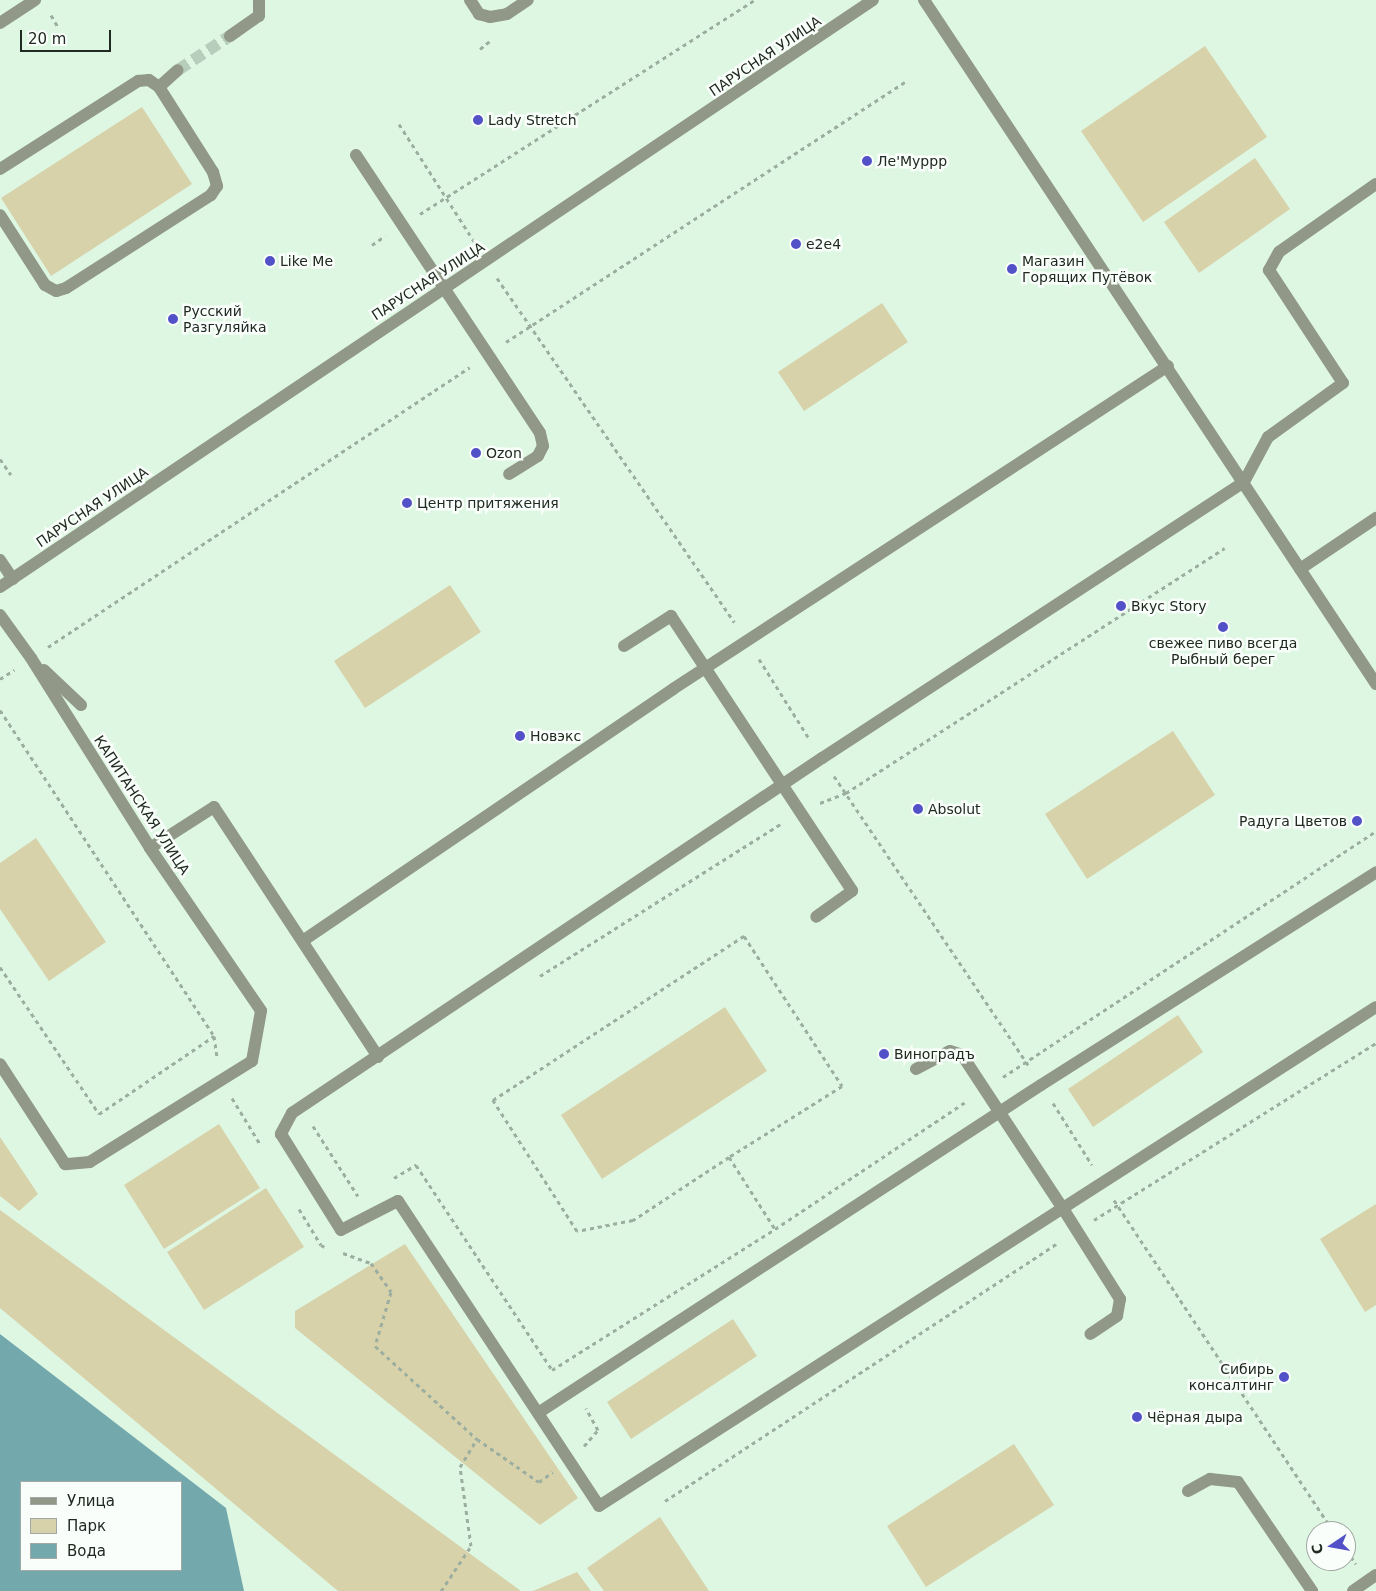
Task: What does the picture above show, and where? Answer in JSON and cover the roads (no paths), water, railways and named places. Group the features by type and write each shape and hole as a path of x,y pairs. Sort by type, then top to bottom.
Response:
{"street":[{"path":"0,23 35,0"},
{"path":"230,36 258,16 260,0"},
{"path":"470,0 479,14 490,17 507,14 528,0"},
{"name":"ПАРУСНАЯ УЛИЦА","path":"0,587 873,0"},
{"path":"924,0 1168,366 1376,684"},
{"path":"159,87 178,70"},
{"path":"0,169 138,81 149,80 159,87 213,172 217,186 211,195 66,288 56,291 45,285 0,215"},
{"path":"356,155 540,433 543,446 538,456 509,474"},
{"path":"1376,184 1279,252 1268,270 1343,382 1268,437 1244,482 822,758 292,1113 281,1134 341,1230 398,1201 599,1506 1376,1007"},
{"path":"304,940 706,668 1168,366"},
{"path":"1300,569 1376,518"},
{"path":"0,560 12,579"},
{"name":"КАПИТАНСКАЯ УЛИЦА","path":"0,615 31,658 150,848 261,1011 252,1061 222,1082 90,1162 65,1164 0,1064"},
{"path":"624,646 671,616 852,891 816,917"},
{"path":"31,658 81,705"},
{"path":"150,848 214,807 304,940 378,1057"},
{"path":"538,1414 1041,1085 1376,872"},
{"path":"916,1069 950,1051 962,1055 1062,1207 1120,1299 1117,1316 1090,1334"},
{"path":"1188,1490 1210,1478 1238,1482 1312,1591"},
{"path":"1353,1591 1376,1575"}],"water":[{"path":"0,1334 226,1508 244,1591 0,1591"}],"tunnel":[{"path":"178,70 230,36"}],"place":[{"name":"Lady Stretch","path":"478,120"},
{"name":"Ле'Муррр","path":"867,161"},
{"name":"е2е4","path":"796,244"},
{"name":"Like Me","path":"270,261"},
{"name":"Магазин Горящих Путёвок","path":"1012,269"},
{"name":"Русский Разгуляйка","path":"173,319"},
{"name":"Ozon","path":"476,453"},
{"name":"Центр притяжения","path":"407,503"},
{"name":"Вкус Story","path":"1121,606"},
{"name":"свежее пиво всегда Рыбный берег","path":"1223,627"},
{"name":"Новэкс","path":"520,736"},
{"name":"Absolut","path":"918,809"},
{"name":"Радуга Цветов","path":"1357,821"},
{"name":"Виноградъ","path":"884,1054"},
{"name":"Сибирь консалтинг","path":"1284,1377"},
{"name":"Чёрная дыра","path":"1137,1417"}]}
